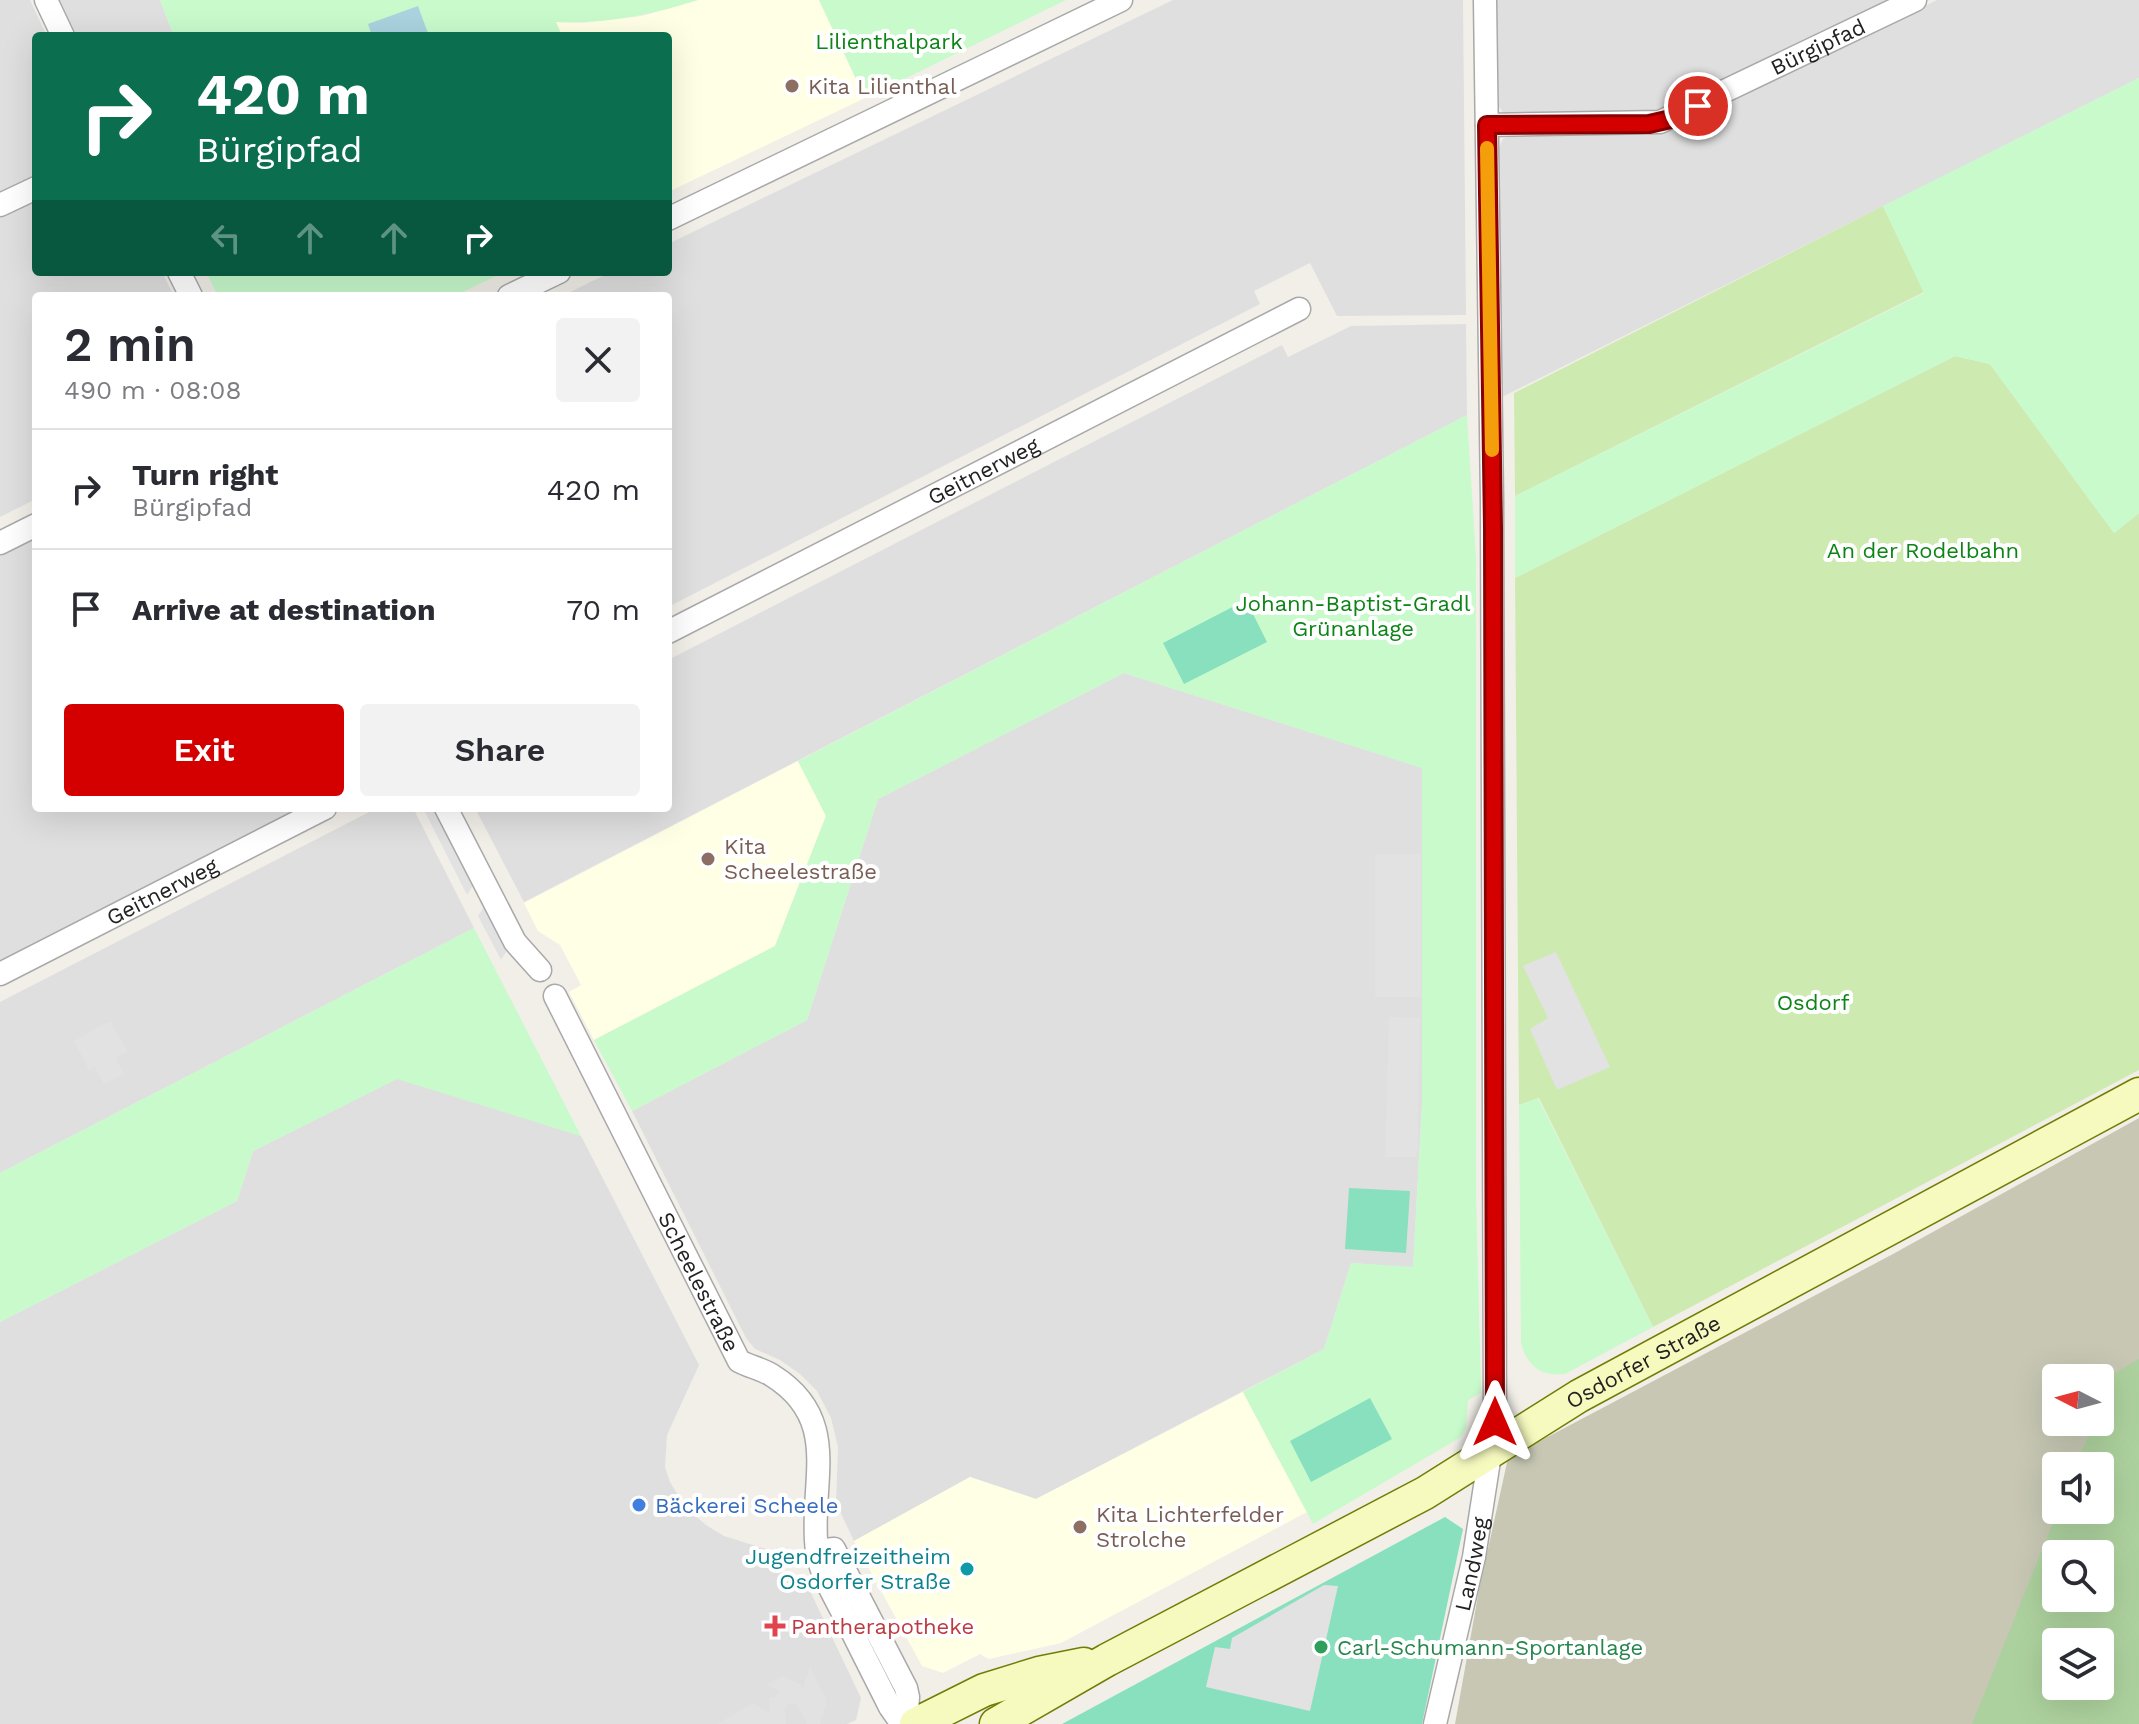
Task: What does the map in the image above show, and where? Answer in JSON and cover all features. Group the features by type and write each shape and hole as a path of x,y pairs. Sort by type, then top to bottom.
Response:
{"street":[{"path":"46,0 61,32"},
{"path":"672,217 1121,0"},
{"name":"Landweg","path":"1435,1724 1474,1557 1495,1422 1493,570 1485,0"},
{"name":"Bürgipfad","path":"1487,125 1660,122 1915,0"},
{"path":"0,205 32,190"},
{"path":"517,292 551,276"},
{"name":"Geitnerweg","path":"672,630 1299,309"},
{"path":"0,543 32,527"},
{"name":"Geitnerweg","path":"0,974 317,812"},
{"path":"448,812 515,942 540,970"},
{"name":"Scheelestraße","path":"555,996 739,1361 773,1376 791,1389 810,1417 820,1452 817,1551 834,1549 906,1688 908,1697 904,1724"},
{"name":"Osdorfer Straße","path":"996,1724 1107,1660 1425,1493 1579,1396 2139,1094"},
{"name":"Osdorfer Straße","path":"916,1724 984,1690 1039,1673 1107,1660"}],"shaded area":[{"path":"0,0 30,0 45,32 32,32 32,177 0,193"},
{"path":"60,0 160,0 172,32 75,32"},
{"path":"698,0 819,0 865,98 672,190 672,32 560,32 556,22 583,23 642,16"},
{"path":"1173,0 1463,0 1466,315 1337,316 1310,263 1254,291 1260,304 672,605 672,292 570,292 603,276 672,276 672,242"},
{"path":"1496,0 1894,0 1662,112 1504,114 1498,105"},
{"path":"1937,0 2139,0 2139,78 1498,399 1498,150 1503,139 1512,135 1648,133 1672,128"},
{"path":"32,202 32,276 164,276 172,292 32,292 32,501 0,517 0,217"},
{"path":"1466,324 1467,415 524,902 477,812 672,812 672,658 1282,345 1288,357 1351,326"},
{"path":"32,540 32,812 298,812 0,965 0,556"},
{"path":"1124,673 1423,768 1422,1105 1413,1268 1351,1263 1324,1349 1036,1499 970,1477 854,1541 836,1503 838,1447 831,1418 817,1391 800,1374 780,1360 755,1349 746,1338 632,1111 807,1020 878,799"},
{"name":"Kita Scheelestraße","path":"798,761 826,816 775,946 594,1040 569,992 581,985 560,945 538,931 524,903"},
{"path":"369,812 415,812 474,928 0,1173 0,1002"},
{"path":"425,812 440,812 476,881 467,895"},
{"path":"1375,854 1421,854 1421,997 1375,997"},
{"path":"487,902 510,946 501,960 478,916"},
{"path":"1556,952 1610,1067 1557,1090 1530,1029 1548,1018 1523,966"},
{"path":"1389,1017 1420,1018 1417,1157 1385,1157"},
{"path":"111,1022 127,1051 116,1058 124,1074 104,1084 95,1067 89,1070 74,1041"},
{"path":"398,1078 581,1136 699,1365 667,1435 665,1467 670,1482 686,1508 706,1525 724,1536 766,1549 787,1579 793,1577 811,1593 861,1698 856,1720 847,1724 0,1724 0,1322 237,1201 253,1151"},
{"path":"2139,1118 2139,1724 1455,1724 1479,1590 1508,1458 1893,1254"},
{"name":"Kita Lichterfelder Strolche","path":"1243,1392 1307,1512 1061,1643 989,1659 980,1654 943,1673 922,1666 854,1541 970,1477 1036,1499"},
{"path":"1324,1585 1338,1586 1310,1711 1206,1687 1215,1647 1230,1649 1232,1638"},
{"path":"810,1667 827,1701 820,1724 807,1724 797,1705 791,1703 785,1710 786,1724 717,1724 753,1703 770,1713 769,1698 777,1696 780,1691 766,1685 782,1676 800,1684 803,1689"}],"green space":[{"path":"160,0 698,0 628,17 593,22 556,22 560,32 172,32"},
{"name":"Lilienthalpark","path":"819,0 1066,0 865,98"},
{"name":"Johann-Baptist-Gradl Grünanlage","path":"2139,78 2139,513 2114,533 1990,364 1955,356 1515,578 1515,496 1924,293 1883,206"},
{"path":"1883,206 1924,292 1515,496 1514,393"},
{"path":"208,276 496,276 463,292 216,292"},
{"path":"1955,356 1990,364 2114,533 2139,513 2139,1070 1653,1327 1539,1098 1519,1105 1515,578"},
{"name":"Johann-Baptist-Gradl Grünanlage","path":"1467,415 1476,558 1476,1193 1481,1393 1468,1400 1466,1428 1461,1437 1313,1524 1243,1392 1324,1349 1351,1263 1413,1267 1422,1105 1422,768 1124,673 878,799 807,1020 632,1111 594,1040 775,946 826,816 798,761"},
{"path":"1246,600 1267,642 1184,684 1163,643"},
{"path":"474,928 581,1136 397,1079 253,1151 237,1201 0,1322 0,1173"},
{"path":"1538,1098 1653,1327 1565,1374 1549,1374 1536,1368 1527,1358 1521,1343 1519,1105"},
{"path":"1349,1188 1410,1191 1406,1253 1345,1249"},
{"path":"2139,1359 2139,1724 1972,1724 2042,1550 2042,1612 2114,1612 2114,1540 2046,1540 2052,1524 2114,1524 2114,1452 2082,1452 2088,1436 2114,1436 2114,1373"},
{"path":"1370,1398 1392,1439 1311,1482 1290,1441"},
{"name":"Carl-Schumann-Sportanlage","path":"1445,1517 1463,1529 1422,1724 1062,1724"}],"water":[{"path":"418,6 428,32 371,32 368,24"}],"slow traffic":[{"path":"1487,148 1492,450"}],"place":[{"name":"Kita Lilienthal","path":"792,86"},
{"name":"Kita Scheelestraße","path":"708,859"},
{"name":"Bäckerei Scheele","path":"639,1505"},
{"name":"Kita Lichterfelder Strolche","path":"1080,1527"},
{"name":"Jugendfreizeitheim Osdorfer Straße","path":"967,1569"},
{"name":"Pantherapotheke","path":"775,1626"},
{"name":"Carl-Schumann-Sportanlage","path":"1321,1647"}],"route":[{"path":"1495,1422 1493,528 1487,125 1649,124 1671,119 1698,106"}],"park label":[{"name":"An der Rodelbahn","path":"1923,550"},
{"name":"Osdorf","path":"1813,1002"}]}
